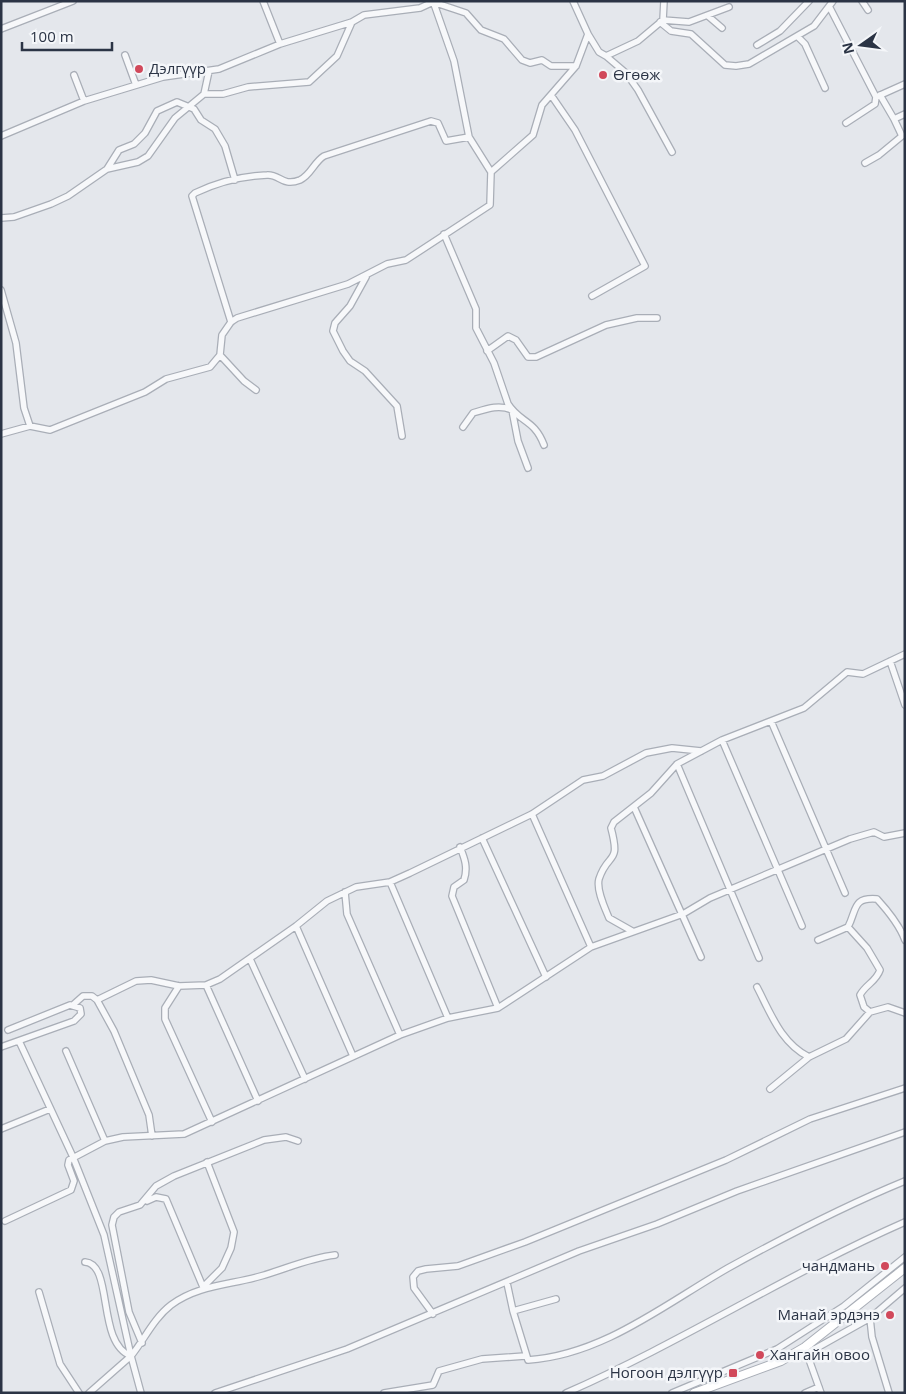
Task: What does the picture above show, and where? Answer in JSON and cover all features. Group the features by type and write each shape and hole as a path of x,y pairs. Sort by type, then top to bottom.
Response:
{"main road":[{"path":"694,1393 806,1351 886,1278 905,1268"}],"street":[{"path":"1,29 73,1"},
{"path":"263,1 280,44"},
{"path":"573,1 588,34 599,52 626,73 672,152"},
{"path":"664,1 662,21 670,30 691,34 725,65 749,64 798,37 814,26 830,8 833,1"},
{"path":"757,45 780,31 809,1"},
{"path":"862,1 868,10"},
{"path":"1,136 84,101 136,85 189,72 209,71 280,44 352,22 364,15 420,8 433,2 466,13 481,30 504,39 522,60 530,63 542,60 551,66 576,66"},
{"path":"1,434 30,426 50,430 145,392 166,379 210,367 220,355 222,336 231,322 243,316 348,284 366,277 387,264 406,260 490,205 492,172 469,137 454,61 433,2"},
{"path":"606,56 638,41 662,21 689,22 729,7"},
{"path":"830,8 903,138 879,156 865,163"},
{"path":"708,16 722,28"},
{"path":"204,94 223,94 248,88 309,82 338,56 352,22"},
{"path":"492,172 533,135 542,105 576,66 588,34"},
{"path":"798,37 805,44 825,88"},
{"path":"125,55 136,85"},
{"path":"1,218 14,216 60,200 107,170 138,162 148,156 168,125 204,94 209,71"},
{"path":"74,76 84,101"},
{"path":"846,123 870,109 875,104 878,96 905,84"},
{"path":"551,95 575,130 645,266 592,296"},
{"path":"107,170 119,150 134,144 145,133 157,111 178,102 194,109 204,123 215,130 225,146 235,180"},
{"path":"894,119 905,114"},
{"path":"231,322 192,196 201,191 235,180 268,175 281,181 298,181 307,176 317,160 324,156 431,121 438,123 446,141 469,137"},
{"path":"444,234 476,309 476,328 488,351 512,410 518,441 528,468"},
{"path":"366,277 350,306 335,324 333,331 350,361 365,371 397,406 399,429 402,436"},
{"path":"1,290 16,343 22,399 30,426"},
{"path":"488,351 508,336 516,340 528,356 536,357 606,325 637,318 657,318"},
{"path":"220,355 244,381 256,390"},
{"path":"463,427 473,413 496,407 505,407 534,426 544,445"},
{"path":"632,931 609,918 598,886 599,878 615,855 616,844 611,828 614,822 634,807 677,764 722,740 804,708 847,672 863,674 905,654"},
{"path":"890,661 905,705"},
{"path":"771,721 845,893"},
{"path":"722,740 802,926"},
{"path":"97,1000 136,981 151,980 179,986 206,985 220,979 250,959 296,926 326,901 345,892 356,887 390,882 532,814 583,780 603,776 646,753 672,748 701,751"},
{"path":"677,764 759,958"},
{"path":"634,807 701,957"},
{"path":"532,814 591,947"},
{"path":"6,1221 71,1190 74,1181 68,1162 73,1157 105,1141 123,1137 184,1134 400,1035 448,1018 498,1008 591,947 683,914 730,890 825,850 874,832 884,837 905,833"},
{"path":"482,838 546,977"},
{"path":"460,848 465,858 466,873 464,880 454,887 452,896 498,1008"},
{"path":"390,882 448,1018"},
{"path":"345,892 347,914 400,1035"},
{"path":"818,940 848,927 859,902 868,898 877,899 897,924 905,940"},
{"path":"296,926 353,1056"},
{"path":"848,927 867,948 880,970 877,978 860,995 864,1007 870,1012"},
{"path":"250,959 305,1079"},
{"path":"206,985 258,1101"},
{"path":"179,986 165,1008 165,1019 212,1122"},
{"path":"757,987 782,1035 792,1046 809,1057"},
{"path":"8,1030 74,1004 83,996 92,996 97,1000 114,1031 149,1115 152,1136"},
{"path":"1,1047 74,1021 81,1014 80,1008 74,1004"},
{"path":"770,1089 809,1057 846,1039 870,1012 888,1007 905,1013"},
{"path":"19,1041 73,1157 104,1235 141,1393"},
{"path":"66,1051 105,1141"},
{"path":"433,1314 414,1288 413,1277 418,1271 435,1266 458,1266 525,1242 726,1160 810,1119 905,1088"},
{"path":"1,1129 50,1109"},
{"path":"216,1393 347,1349 579,1252 657,1224 737,1191 905,1132"},
{"path":"145,1202 156,1186 207,1162 274,1138 286,1137 298,1141"},
{"path":"203,1288 222,1268 231,1248 234,1232 207,1162"},
{"path":"507,1283 525,1356 528,1360 572,1353 592,1346 670,1304 727,1268 839,1210 905,1181"},
{"path":"142,1343 129,1312 112,1225 114,1216 119,1212 156,1197 166,1199 203,1288"},
{"path":"566,1393 661,1346 852,1245 905,1222"},
{"path":"89,1393 131,1356 162,1313 172,1304 203,1288 260,1277 319,1256 334,1255"},
{"path":"672,1393 777,1349 805,1330 826,1319 886,1278 905,1257"},
{"path":"85,1262 91,1262 99,1270 106,1312 115,1341 124,1354 131,1356"},
{"path":"805,1393 820,1390 806,1351 870,1318 905,1288"},
{"path":"39,1292 60,1364 79,1393"},
{"path":"513,1310 556,1299"},
{"path":"870,1318 872,1337 889,1393"},
{"path":"777,1349 781,1360"},
{"path":"384,1393 433,1385 439,1371 482,1359 525,1356"}],"place":[{"name":"Дэлгүүр","path":"139,69"},
{"name":"Өгөөж","path":"603,75"},
{"name":"чандмань","path":"885,1266"},
{"name":"Манай эрдэнэ","path":"890,1315"},
{"name":"Хангайн овоо","path":"760,1355"},
{"name":"Ногоон дэлгүүр","path":"733,1373"}]}
